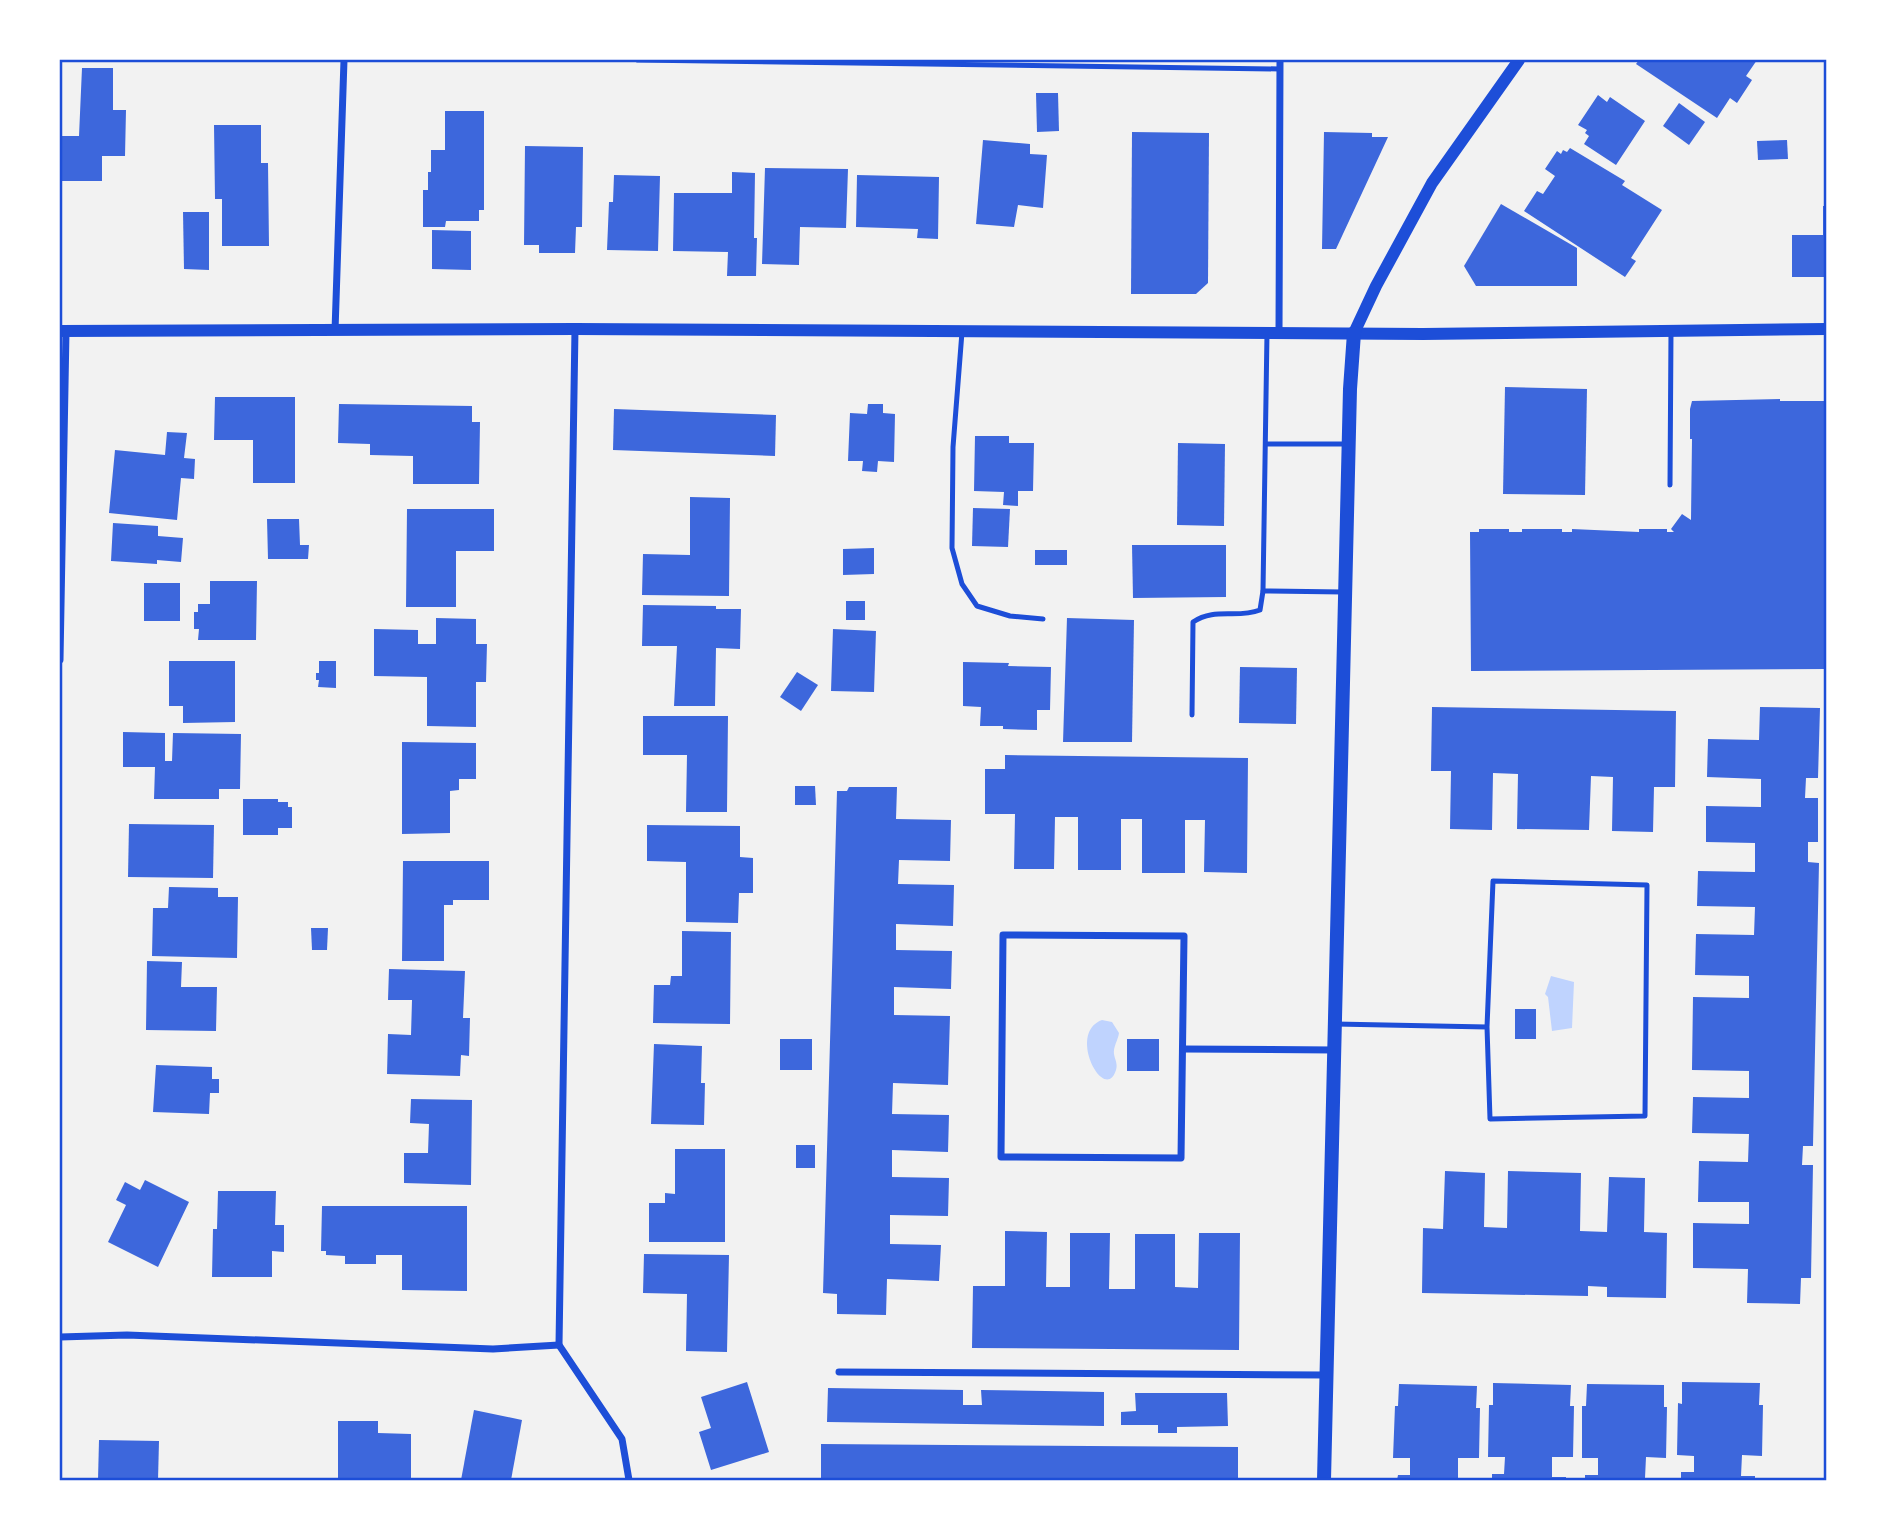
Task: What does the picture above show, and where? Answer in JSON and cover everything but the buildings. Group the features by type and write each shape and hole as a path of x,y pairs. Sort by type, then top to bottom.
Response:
{"main road":[{"path":"1324,1480 1353,333"}],"street":[{"path":"335,331 344,60"},
{"path":"1273,333 1280,60"},
{"path":"1353,333 1433,183 1519,60"},
{"path":"575,329 559,1345 622,1439 629,1480"},
{"path":"60,660 63,331 575,329 1353,333 1826,329"},
{"path":"1003,935 1184,936 1183,1049 1181,1158 1001,1157 1003,935"},
{"path":"1183,1049 1335,1050"},
{"path":"60,1337 127,1335 493,1349 559,1345"},
{"path":"839,1372 1327,1375"}],"lane":[{"path":"637,60 1280,69"},
{"path":"961,331 953,447 951,548 962,584 978,606 1010,616 1043,619"},
{"path":"1670,485 1671,331"},
{"path":"1192,715 1193,622 1205,614 1251,614 1261,610 1266,444 1273,333"},
{"path":"1266,444 1349,444"},
{"path":"1263,591 1346,592"},
{"path":"1493,881 1647,885 1645,1116 1490,1119 1488,1027 1493,881"},
{"path":"1335,1024 1488,1027"}],"water":[{"path":"1551,976 1574,982 1572,1028 1552,1031 1548,997 1545,994"},
{"path":"1102,1020 1112,1022 1119,1033 1114,1051 1117,1068 1111,1078 1104,1079 1091,1063 1087,1038 1092,1027"}]}
